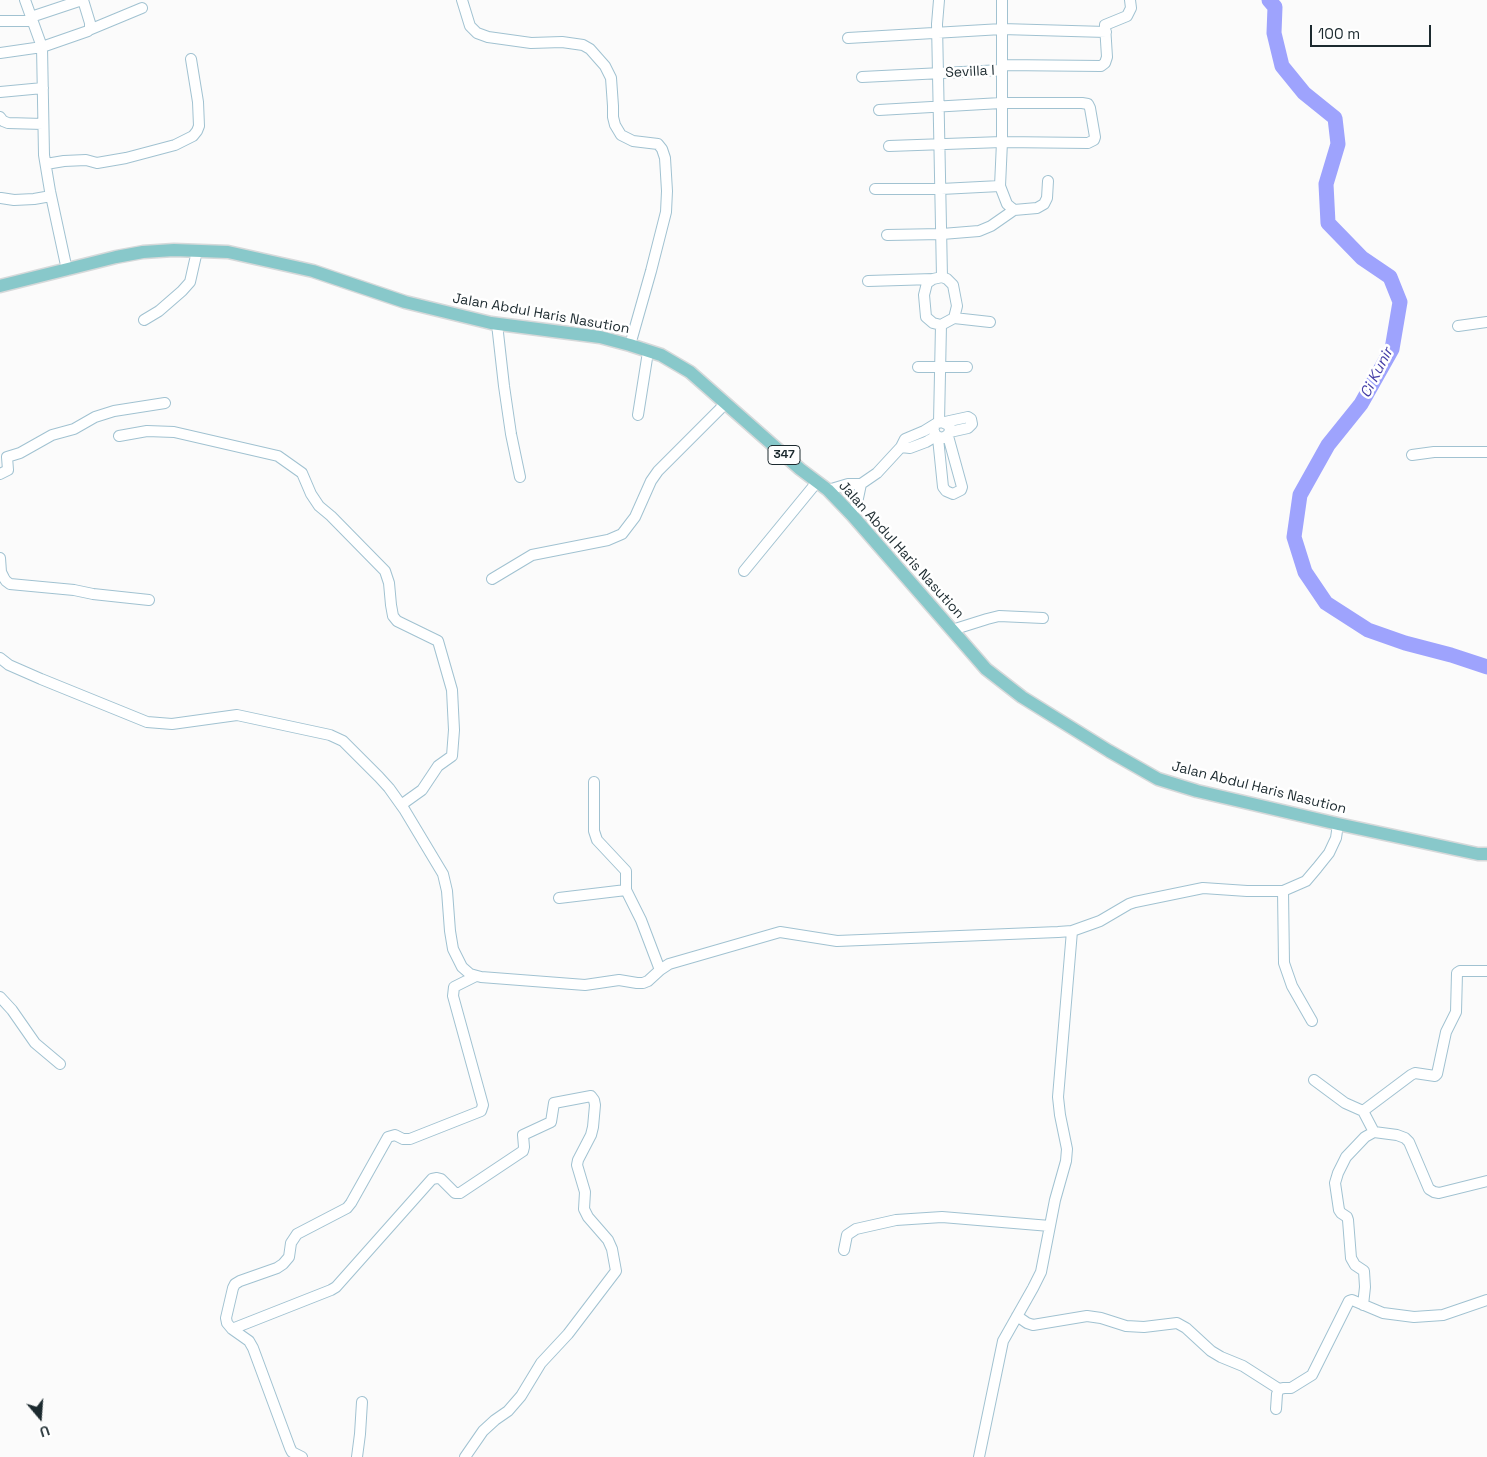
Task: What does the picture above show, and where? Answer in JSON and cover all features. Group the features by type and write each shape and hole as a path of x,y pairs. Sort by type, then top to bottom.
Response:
{"main road":[{"name":"Jalan Abdul Haris Nasution","path":"0,286 143,252 174,250 228,252 313,271 405,302 497,324 600,338 661,355 690,372 800,469 828,490 986,669 1022,697 1108,751 1158,778 1197,791 1338,824 1478,854 1487,854"}],"street":[{"path":"25,0 42,47 43,124 46,164 67,270"},
{"path":"0,22 32,19 82,0 90,24 90,30"},
{"path":"462,0 470,26 477,33 488,37 522,42 562,42 583,45 590,49 605,66 611,78 613,117 618,131 628,139 658,144 662,148 665,158 666,212 630,345"},
{"path":"938,278 942,234 937,28 939,0"},
{"path":"1002,0 1002,142 1000,186 1008,204 1014,210"},
{"path":"848,38 937,28 1106,32 1105,25 1127,16 1131,8 1130,0"},
{"path":"0,53 42,47 90,30 142,8"},
{"name":"Sevilla I","path":"862,76 938,74 1002,68 1101,66 1105,63 1107,57 1106,32"},
{"path":"46,164 86,160 97,163 126,158 170,147 193,136 198,131 199,126 198,102 191,59"},
{"path":"0,92 43,88"},
{"path":"879,110 1001,103 1085,104 1090,108 1095,137 1090,142 1002,142 889,146"},
{"path":"0,116 3,121 8,123 43,124"},
{"path":"887,236 973,232 985,229 1014,210 1036,208 1044,204 1047,198 1048,182"},
{"path":"875,190 1000,186"},
{"path":"1,198 14,200 51,196"},
{"path":"144,320 164,306 190,282 197,252"},
{"path":"938,278 927,284 924,295 925,313 930,321 941,325 954,318 990,322"},
{"path":"868,281 948,279 953,285 957,306 954,318"},
{"path":"1458,326 1487,322"},
{"path":"497,324 511,434 520,477"},
{"path":"940,423 950,428 943,435 943,486 946,491 953,494 961,490 962,487 943,435 933,429 940,423 941,325"},
{"path":"638,415 648,352"},
{"path":"918,367 967,367"},
{"path":"0,474 8,470 3,456 20,453 52,436 74,429 95,417 114,411 165,403"},
{"path":"492,579 532,555 608,540 622,534 638,511 654,475 726,403"},
{"path":"828,490 848,484 861,484 877,473 906,439 940,423 968,417 971,419 972,424 968,428 943,435 910,448 901,447"},
{"path":"119,436 147,430 174,432 278,456 302,473 316,503 359,543 385,571 389,583 393,616 397,621 438,641 452,690 454,730 452,756 438,766 422,790 401,805"},
{"path":"1412,456 1434,452 1487,452"},
{"path":"744,571 817,482"},
{"path":"852,515 861,484"},
{"path":"0,558 1,572 10,584 149,600"},
{"path":"952,630 999,616 1043,618"},
{"path":"0,658 9,665 41,679 147,722 172,724 238,715 336,737 343,741 384,781 401,805 445,880 451,940 457,958 462,967 470,974 481,977 585,985 619,980 643,983 669,964 780,932 837,941 1072,931 1100,921 1129,904 1203,888 1282,891 1306,881 1317,868 1329,853 1336,838 1338,824"},
{"path":"594,782 594,831 600,844 626,871 626,890 641,920 660,970"},
{"path":"559,898 626,890"},
{"path":"1282,891 1284,963 1292,986 1312,1021"},
{"path":"979,1457 1003,1341 1041,1272 1054,1200 1067,1156 1058,1097 1072,931"},
{"path":"1363,1111 1411,1075 1433,1076 1437,1074 1446,1032 1456,1012 1457,973 1460,971 1487,971"},
{"path":"298,1456 290,1448 253,1348 245,1338 232,1330 226,1318 235,1284 277,1268 289,1257 291,1243 297,1234 347,1208 388,1136 395,1135 404,1139 410,1139 481,1111 483,1106 454,1000 453,989 456,985 476,976"},
{"path":"0,997 12,1010 35,1043 60,1064"},
{"path":"1314,1080 1345,1103 1363,1111 1374,1132"},
{"path":"232,1330 336,1287 432,1179 441,1179 455,1193 460,1193 523,1151 523,1134 551,1122 554,1103 591,1096 595,1105 593,1127 577,1165 585,1192 584,1209 588,1217 608,1240 612,1249 616,1271 568,1334 541,1363 521,1396 508,1411 483,1431 465,1457"},
{"path":"1363,1305 1364,1271 1355,1265 1351,1258 1348,1220 1339,1210 1335,1184 1338,1172 1346,1157 1365,1137 1374,1132 1397,1135 1409,1142 1430,1189 1434,1192 1439,1193 1487,1180"},
{"path":"844,1250 848,1235 856,1229 896,1220 942,1217 1050,1226"},
{"path":"1017,1316 1033,1325 1087,1316 1101,1318 1126,1326 1144,1327 1178,1323 1211,1351 1243,1366 1280,1389 1292,1388 1310,1378 1348,1302 1352,1300 1383,1313 1414,1317 1443,1315 1487,1300"},
{"path":"1276,1409 1277,1394 1280,1389"},
{"path":"357,1457 362,1402"}],"waterway":[{"name":"Ci Kunir","path":"1269,0 1275,7 1274,33 1282,66 1304,93 1335,118 1338,144 1326,184 1328,223 1362,258 1390,277 1400,302 1392,349 1361,404 1328,445 1300,495 1294,537 1305,572 1326,603 1368,630 1487,667"}]}
